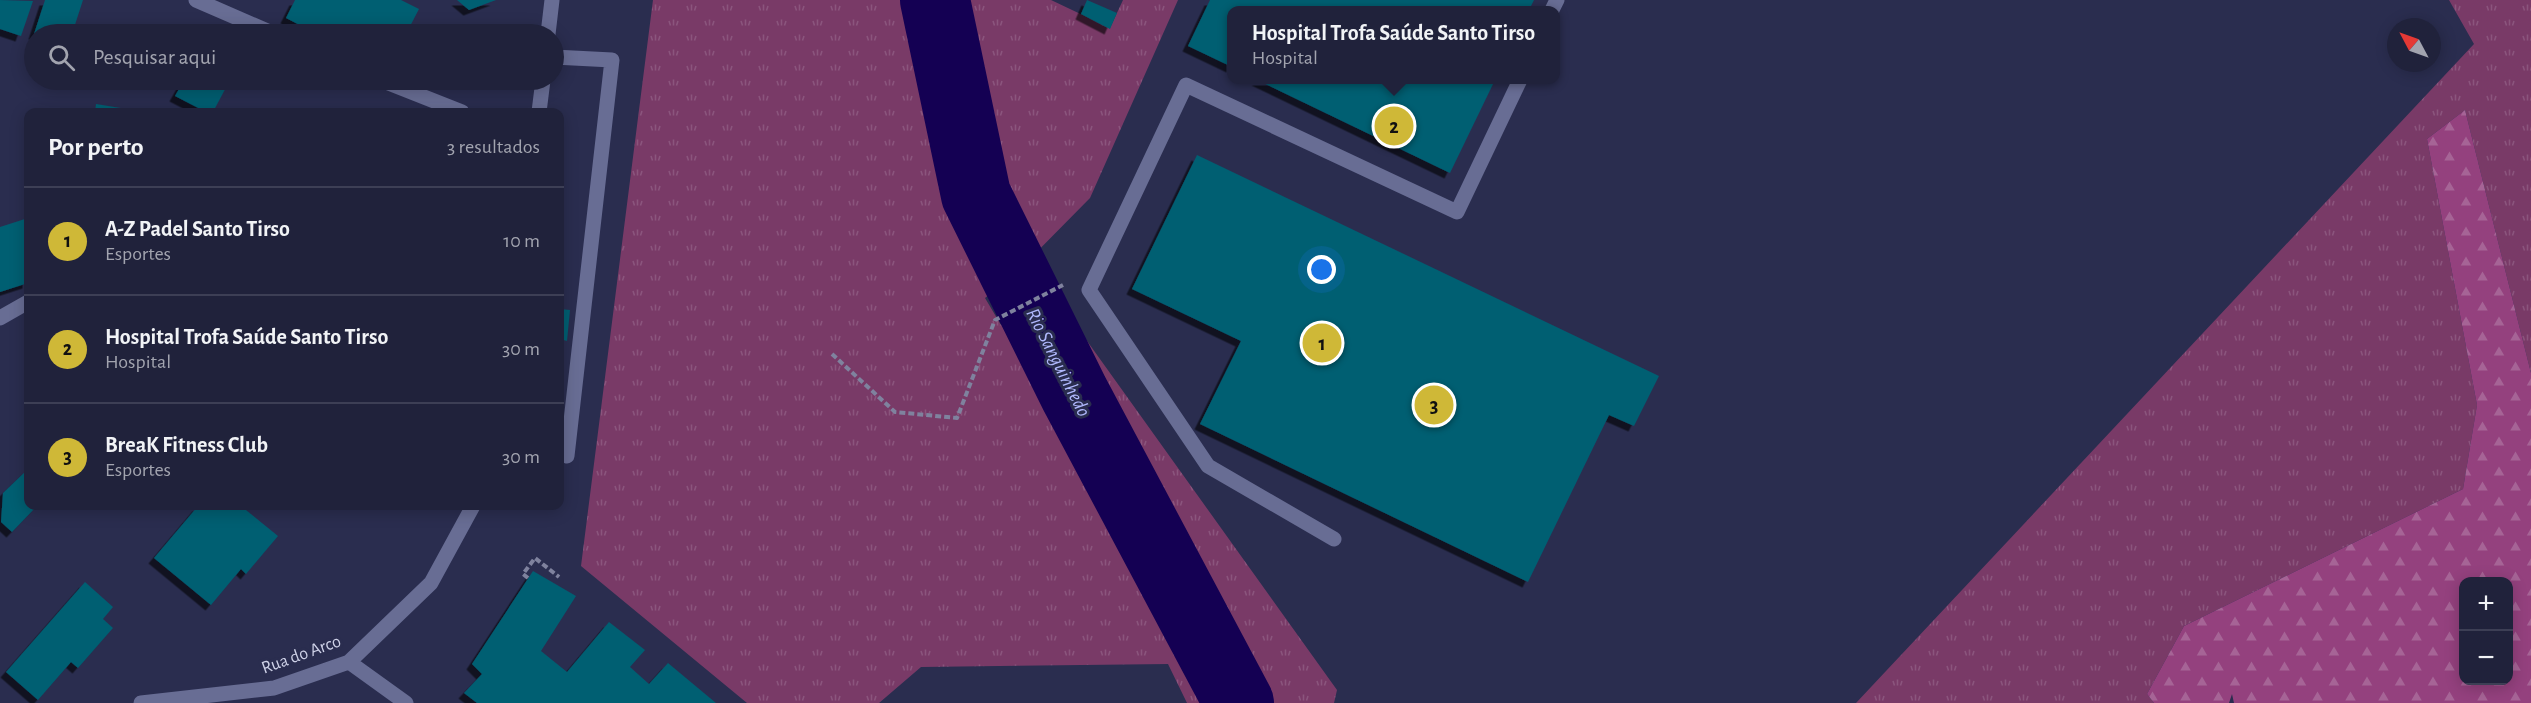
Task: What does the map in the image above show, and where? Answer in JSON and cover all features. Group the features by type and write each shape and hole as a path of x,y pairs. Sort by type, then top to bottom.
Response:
{"street":[{"path":"196,0 251,24"},
{"path":"549,24 552,0"},
{"path":"564,58 612,60 567,456 564,455"},
{"path":"1334,539 1208,466 1089,290 1186,85 1457,212 1518,84"},
{"path":"406,90 452,108"},
{"path":"540,108 542,90"},
{"path":"0,318 24,304"},
{"name":"Rua do Arco","path":"141,703 274,688 349,662 431,583 471,510"},
{"path":"349,662 406,703"}],"path":[{"path":"832,354 895,412 957,418 995,320 1051,291"},
{"path":"528,578 523,574 536,558 559,577"}],"green space":[{"path":"653,0 1051,0 1110,28 1123,0 1178,0 1090,198 1015,274 985,298 1001,325 1045,299 1067,313 1337,690 1334,703 1187,703 1168,664 921,667 879,703 747,703 581,566"},
{"path":"2449,0 2531,0 2531,373 2465,110 2427,139 2477,405 2463,489 2184,626 2147,694 2154,703 1856,703 2474,44"},
{"path":"2465,110 2531,373 2531,703 2234,703 2232,694 2229,703 2154,703 2147,694 2184,626 2463,489 2477,405 2427,139"}],"building":[{"path":"0,0 33,1 21,36 0,29"},
{"path":"45,0 83,0 75,24 37,24"},
{"path":"295,0 401,0 419,9 411,24 298,24 286,18"},
{"path":"457,0 496,0 469,10"},
{"path":"1087,0 1117,13 1110,29 1081,14"},
{"path":"1210,0 1534,0 1531,6 1227,6 1227,65 1188,46"},
{"path":"1265,84 1493,84 1450,173"},
{"path":"178,90 225,90 215,108 198,108 175,96"},
{"path":"96,104 121,108 96,108"},
{"path":"1197,155 1659,376 1634,426 1609,415 1528,582 1200,424 1241,341 1132,289"},
{"path":"24,219 24,284 0,292 0,227"},
{"path":"564,309 570,310 567,341 564,340"},
{"path":"24,473 24,510 33,510 12,532 1,522 3,493"},
{"path":"195,510 246,510 278,536 246,574 241,569 211,605 154,558"},
{"path":"533,571 576,596 541,651 567,672 609,622 645,650 630,667 649,684 668,663 716,703 477,703 464,693 482,674 472,664"},
{"path":"85,582 113,607 103,619 113,628 78,668 71,662 38,700 6,672"}],"waterway":[{"name":"Rio Sanguinhedo","path":"935,0 976,195 1074,393 1239,703"}],"place":[{"name":"Hospital Trofa Saúde Santo Tirso","path":"1394,126"},
{"name":"A-Z Padel Santo Tirso","path":"1322,343"},
{"name":"BreaK Fitness Club","path":"1434,405"}]}
